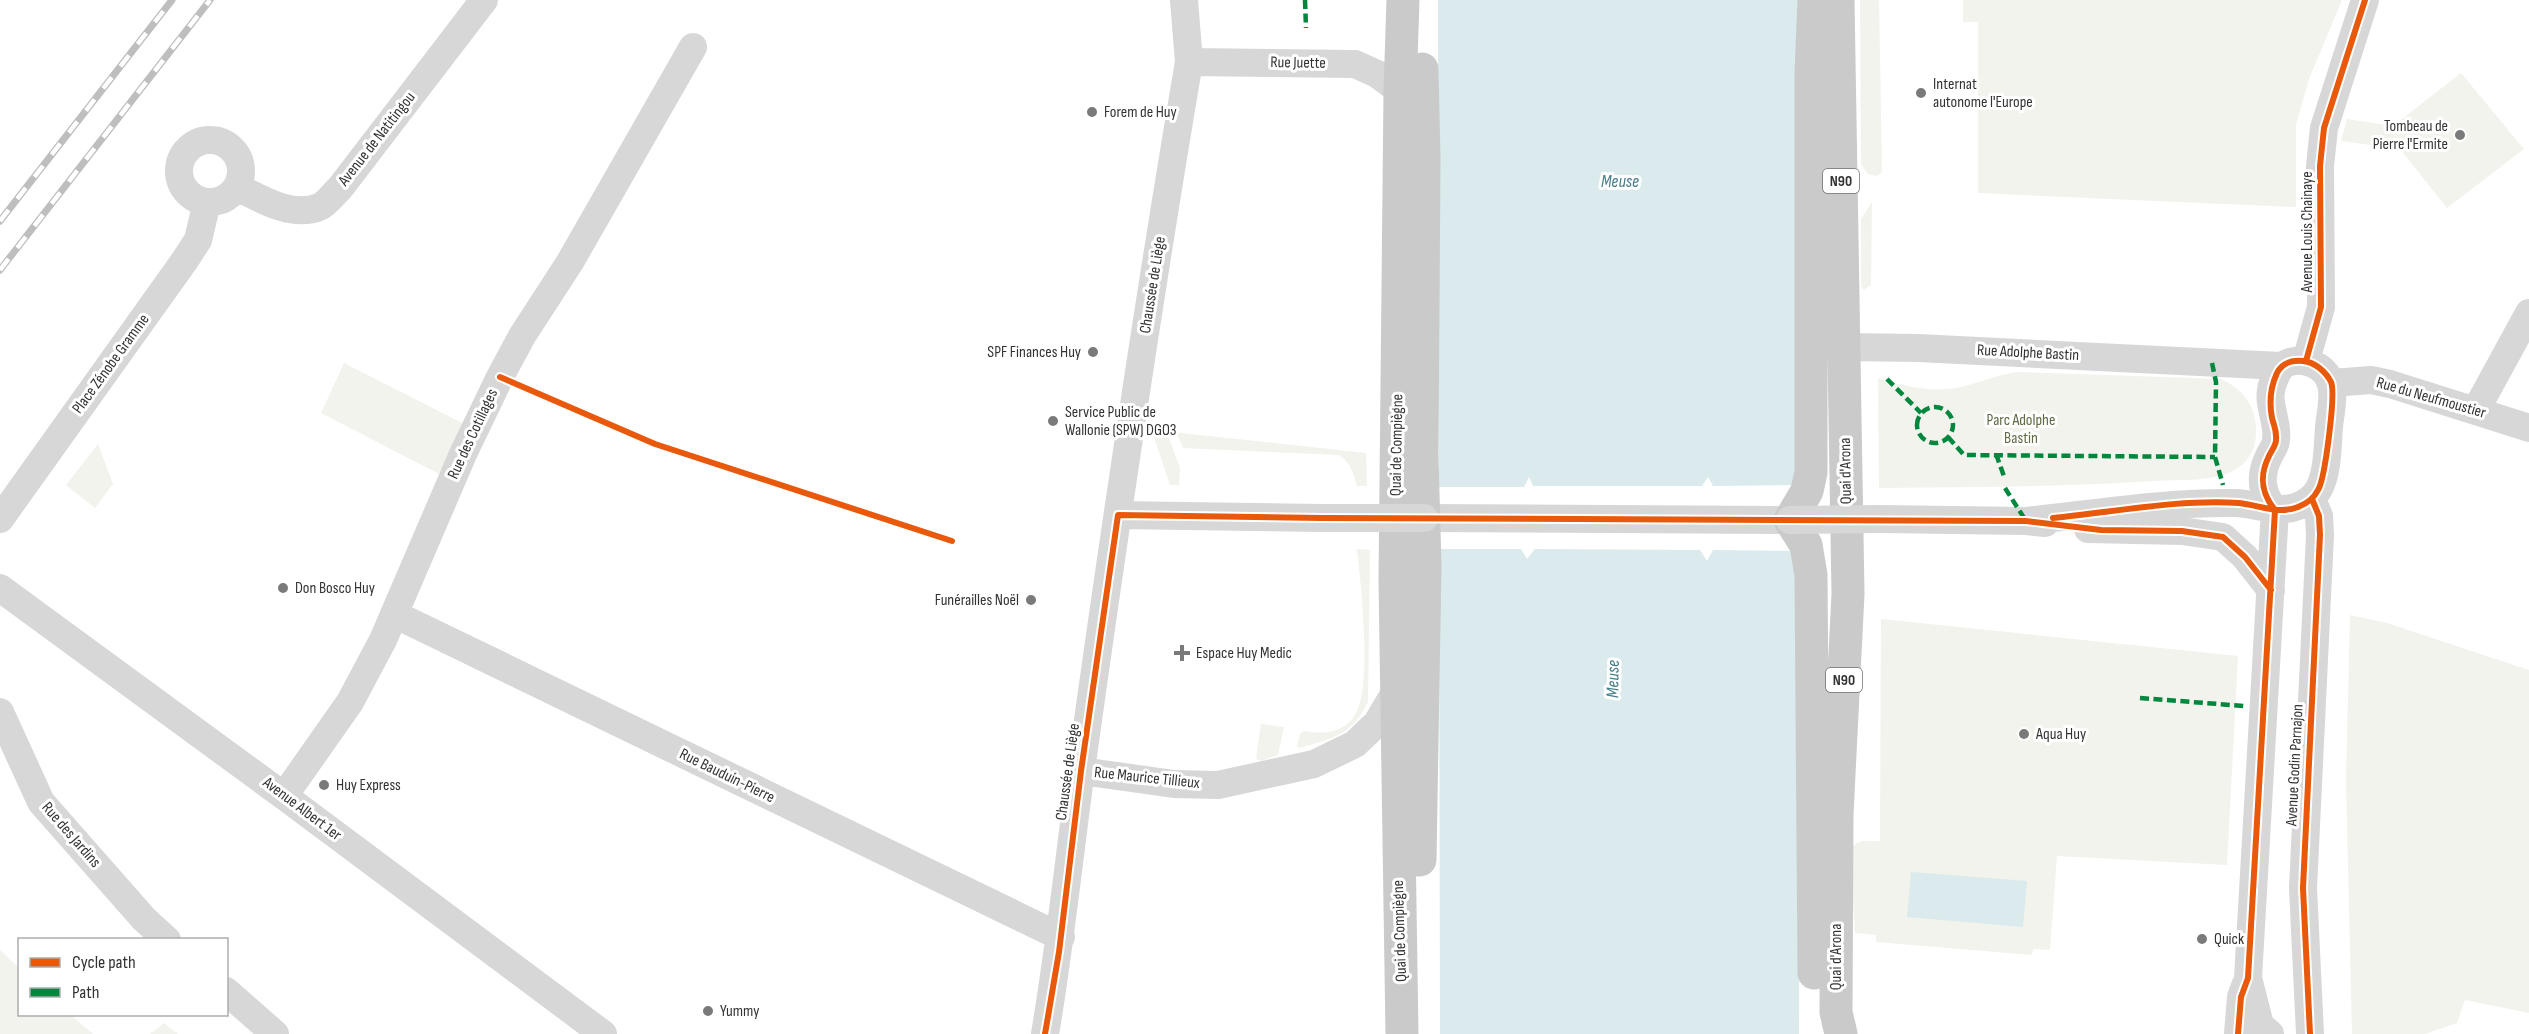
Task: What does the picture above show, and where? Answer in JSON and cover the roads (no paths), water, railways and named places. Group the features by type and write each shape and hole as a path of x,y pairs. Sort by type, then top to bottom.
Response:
{"main road":[{"name":"Quai de Compiègne","path":"1402,1020 1396,691 1400,92 1403,0"},
{"path":"1402,1020 1418,967 1425,566 1422,457 1424,159 1420,0"},
{"path":"1832,4 1810,73 1811,472 1807,491 1790,520 1806,545 1811,575 1814,973 1838,1023"},
{"name":"Quai d'Arona","path":"1832,4 1844,347 1848,594 1837,814 1838,1023"}],"street":[{"name":"Avenue de Natitingou","path":"237,187 270,203 297,210 320,207 340,188 484,0"},
{"name":"Chaussée de Liège","path":"1045,1034 1061,937 1081,771 1118,514 1189,62 1184,0"},
{"name":"Avenue Louis Chainaye","path":"2293,363 2321,307 2320,166 2324,128 2365,0"},
{"name":"Rue des Cotillages","path":"284,796 350,702 383,640 463,454 516,346 570,262 693,47"},
{"name":"Rue Juette","path":"1189,62 1355,64 1377,74 1400,92"},
{"path":"220,141 231,148 239,159 241,171 237,187 220,200 207,201 195,198 185,189 180,177 183,158 195,144 220,141"},
{"name":"Place Zénobe Gramme","path":"0,519 186,260 198,240 207,201"},
{"path":"2476,410 2529,313"},
{"name":"Rue Adolphe Bastin","path":"1844,347 1927,348 2212,363 2293,363"},
{"name":"Rue Adolphe Bastin","path":"2212,363 2270,396"},
{"path":"2026,521 2200,502 2240,503 2275,510 2297,508 2312,499 2322,481 2332,383 2321,368 2293,363 2272,382 2270,396 2276,443 2262,474 2200,502"},
{"name":"Rue du Neufmoustier","path":"2332,383 2371,380 2390,384 2529,428"},
{"name":"Avenue Godin Parnajon","path":"2238,1034 2241,997 2248,978 2275,510 2266,499 2262,474"},
{"name":"Avenue Godin Parnajon","path":"2310,1034 2303,888 2320,536 2319,516 2312,499"},
{"path":"1118,514 1322,518 2026,521 2101,530 2182,531 2223,537 2245,557 2271,590"},
{"name":"Avenue Albert 1er","path":"0,588 603,1034"},
{"name":"Rue Bauduin-Pierre","path":"394,614 1061,937"},
{"name":"Rue Maurice Tillieux","path":"1081,771 1174,784 1218,785 1314,764 1355,744 1377,723 1396,691"},
{"name":"Rue des Jardins","path":"0,712 41,802 144,919 166,938"},
{"name":"Avenue Godin Parnajon","path":"2248,978 2260,1025 2270,1034"},
{"path":"228,993 275,1034"}],"water":[{"name":"Meuse","path":"1438,0 1803,0 1799,1034 1440,1034"},
{"path":"1911,872 2027,881 2023,927 1907,917"}],"railway":[{"path":"0,221 172,0"},
{"path":"0,270 210,0"}],"place":[{"name":"Internat autonome l'Europe","path":"1921,93"},
{"name":"Forem de Huy","path":"1092,112"},
{"name":"Tombeau de Pierre l'Ermite","path":"2460,135"},
{"name":"SPF Finances Huy","path":"1093,352"},
{"name":"Service Public de Wallonie (SPW) DGO3","path":"1053,421"},
{"name":"Don Bosco Huy","path":"283,588"},
{"name":"Funérailles Noël","path":"1031,600"},
{"name":"Espace Huy Medic","path":"1182,653"},
{"name":"Aqua Huy","path":"2024,734"},
{"name":"Huy Express","path":"324,785"},
{"name":"Quick","path":"2202,939"},
{"name":"Yummy","path":"708,1011"}],"park label":[{"name":"Parc Adolphe Bastin","path":"2021,429"}]}
